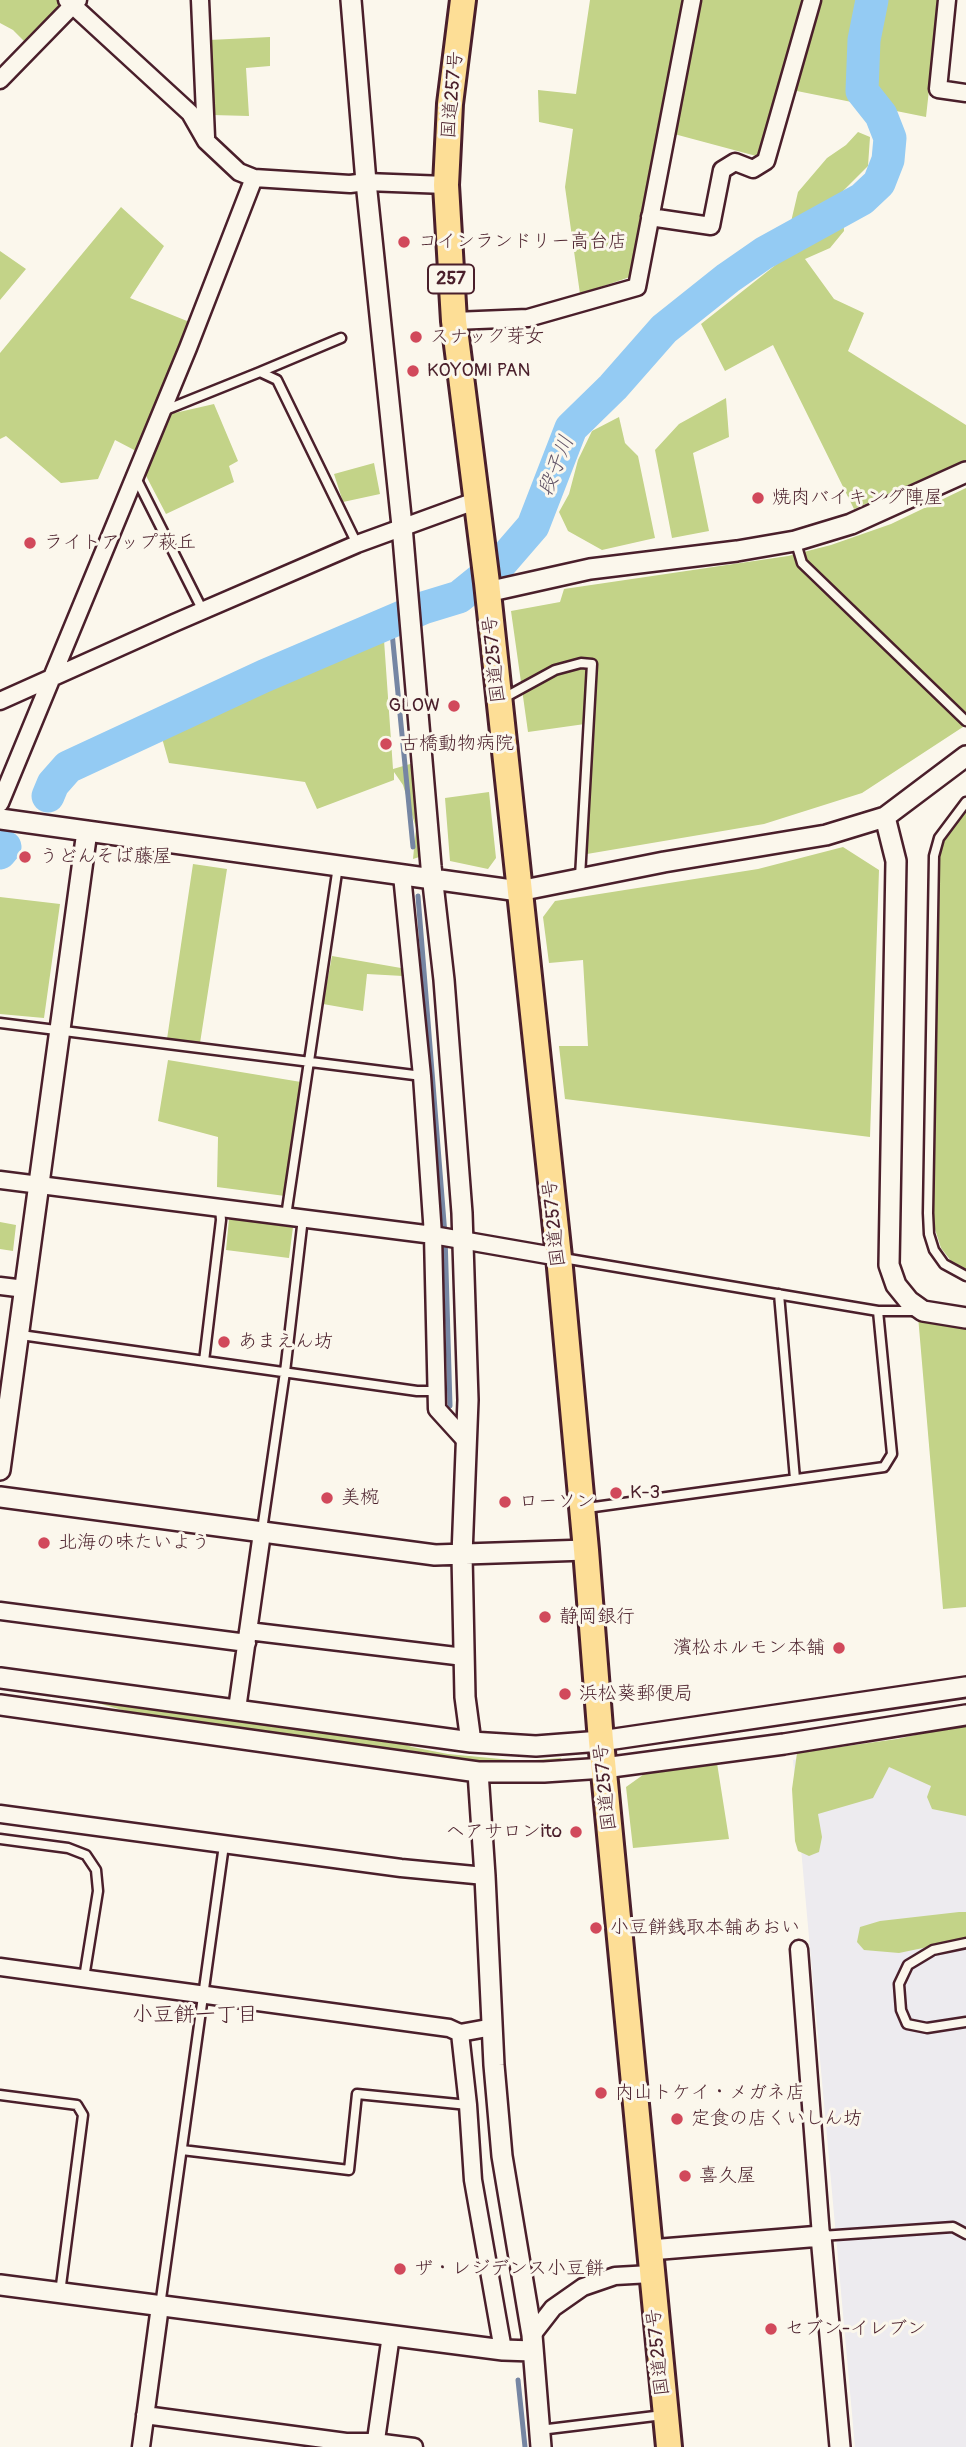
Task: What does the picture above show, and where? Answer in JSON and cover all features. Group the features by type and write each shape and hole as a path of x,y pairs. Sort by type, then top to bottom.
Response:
{"highway":[{"name":"国道257号","path":"463,0 450,104 446,185 454,321 487,588 559,1257 601,1741 668,2447"}],"street":[{"path":"200,0 206,141"},
{"path":"351,0 366,181 402,526 444,980 463,1241 467,1442 462,1555 465,1697 471,1742"},
{"path":"454,321 528,318 637,287 692,0"},
{"path":"650,217 711,226 722,170 735,162 752,169 766,161 812,0"},
{"path":"947,0 938,89 966,93"},
{"path":"0,80 72,2 190,113 206,141 239,172 254,178 351,184 366,181 446,185"},
{"path":"0,803 162,412 254,178"},
{"path":"487,588 590,569 795,541 851,524 966,472"},
{"path":"0,701 357,544 475,501"},
{"path":"0,819 519,891 664,862 826,835 885,817 966,756"},
{"path":"885,817 897,861 889,1265 896,1285 909,1301 923,1311 966,1318"},
{"path":"0,1470 87,831"},
{"path":"402,875 422,1076 433,1235 438,1409 467,1442"},
{"path":"0,1180 433,1235 559,1257"},
{"path":"0,1286 25,1289"},
{"path":"0,1497 435,1555 586,1550"},
{"path":"237,1709 262,1533"},
{"path":"0,1611 464,1657"},
{"path":"0,1678 471,1742 536,1746 601,1741 966,1687"},
{"path":"0,1705 478,1772 604,1768 784,1744 966,1715"},
{"path":"478,1772 494,2065 502,2156 532,2343 540,2439"},
{"path":"0,1814 401,1868 485,1876"},
{"path":"799,1949 840,2447"},
{"path":"0,1967 449,2028 460,2034 493,2027"},
{"path":"460,2034 473,2180 503,2350"},
{"path":"0,2285 503,2350 532,2343 554,2308 583,2287 650,2262 821,2236"},
{"path":"141,2447 160,2306"},
{"path":"375,2445 391,2335"},
{"path":"145,2415 346,2442 414,2447"}],"lane":[{"path":"162,412 341,338"},
{"path":"261,372 277,380 357,544"},
{"path":"135,476 203,611"},
{"path":"795,541 802,563 966,721"},
{"path":"499,700 555,670 581,663 592,664 579,880"},
{"path":"966,802 939,838 934,856 928,1213 929,1234 934,1250 944,1264 966,1276"},
{"path":"262,1533 285,1373 294,1217 309,1063 339,865"},
{"path":"0,1023 422,1076"},
{"path":"204,1361 221,1220 220,1208"},
{"path":"559,1257 878,1311 923,1311"},
{"path":"779,1294 795,1479"},
{"path":"582,1509 884,1467 892,1454 878,1311"},
{"path":"19,1335 417,1391 437,1391"},
{"path":"0,1839 68,1848 86,1855 96,1870 98,1891 83,1978"},
{"path":"160,2306 224,1845"},
{"path":"966,1943 933,1950 908,1965 899,1984 901,2010 907,2025 927,2028 966,2022"},
{"path":"182,2150 349,2170 357,2094 468,2105"},
{"path":"0,2095 77,2105 83,2115 60,2293"},
{"path":"821,2236 953,2227 966,2234"},
{"path":"540,2439 666,2415"}],"shaded area":[{"path":"966,1732 966,2447 855,2447 793,1760"}],"green space":[{"path":"0,0 64,0 25,42 13,30 0,23"},
{"path":"590,0 939,0 926,117 782,88 760,157 663,131 630,277 580,294 565,187 573,129 539,122 538,90 576,94"},
{"path":"270,37 270,66 246,68 249,116 212,115 209,40"},
{"path":"858,132 870,137 868,166 842,192 844,231 830,248 805,259 834,299 864,313 848,351 966,425 966,460 854,509 773,345 725,371 701,324 782,260 798,192 827,158 846,145"},
{"path":"121,207 164,246 130,298 192,323 150,415 138,452 115,440 98,479 61,483 6,436 0,439 0,353"},
{"path":"0,251 26,269 0,300"},
{"path":"726,398 729,437 693,453 709,531 672,538 655,450 679,424"},
{"path":"214,404 238,461 229,466 234,482 166,514 143,470 166,415"},
{"path":"619,417 625,443 638,456 655,538 602,550 568,531 559,512 569,494 578,460 592,431"},
{"path":"374,463 380,494 343,502 334,474"},
{"path":"966,488 966,725 862,793 764,824 587,854 592,723 528,732 511,611 560,602 564,589 788,556 831,545 891,524"},
{"path":"384,640 393,769 424,760 432,853 413,859 416,828 403,785 394,772 394,780 317,809 305,782 169,763 160,731"},
{"path":"489,792 496,858 488,869 450,861 445,798"},
{"path":"966,810 966,1273 955,1266 941,1248 934,1226 933,1201 937,868 942,844 953,823"},
{"path":"843,847 879,870 870,1137 565,1099 559,1046 588,1046 583,960 549,963 543,917 555,901 758,869"},
{"path":"193,864 227,869 200,1043 167,1039"},
{"path":"0,897 60,904 44,1018 0,1014"},
{"path":"332,956 401,968 403,976 367,974 363,1011 323,1004"},
{"path":"168,1060 301,1082 285,1196 217,1187 218,1137 158,1121"},
{"path":"229,1219 293,1227 289,1258 226,1250"},
{"path":"0,1222 16,1225 13,1251 0,1249"},
{"path":"918,1316 966,1325 966,1607 943,1609"},
{"path":"94,1698 399,1742 448,1754 522,1761 561,1758 562,1764 475,1763 147,1717 94,1702"},
{"path":"966,1724 966,1816 932,1809 927,1797 931,1786 889,1767 873,1798 818,1814 822,1837 819,1852 809,1856 798,1851 792,1789 797,1753 897,1739"},
{"path":"717,1763 729,1839 633,1848 626,1787 647,1772"},
{"path":"966,1912 966,1939 899,1953 864,1950 857,1942 860,1927 880,1921"}],"waterway":[{"name":"段子川","path":"48,796 53,784 68,767 264,676 423,608 459,597 501,563 533,526 571,428 613,387 664,329 764,253 862,199 879,183 888,160 890,138 881,115 862,91 864,40 872,0"},
{"path":"391,622 413,847"},
{"name":"段子川","path":"0,853 5,847"},
{"path":"418,896 445,1235 450,1406"},
{"path":"518,2380 525,2447"}],"place":[{"name":"コインランドリー高台店","path":"404,242"},
{"name":"スナック芽女","path":"416,337"},
{"name":"KOYOMI PAN","path":"413,371"},
{"name":"焼肉バイキング陣屋","path":"758,498"},
{"name":"ライトアップ萩丘","path":"30,543"},
{"name":"GLOW","path":"454,706"},
{"name":"古橋動物病院","path":"386,744"},
{"name":"うどんそば藤屋","path":"25,857"},
{"name":"あまえん坊","path":"224,1342"},
{"name":"K-3","path":"616,1493"},
{"name":"美椀","path":"327,1498"},
{"name":"ローソン","path":"505,1502"},
{"name":"北海の味たいよう","path":"44,1543"},
{"name":"静岡銀行","path":"545,1617"},
{"name":"濱松ホルモン本舗","path":"839,1648"},
{"name":"浜松葵郵便局","path":"565,1694"},
{"name":"ヘアサロンito","path":"576,1832"},
{"name":"小豆餅銭取本舗あおい","path":"596,1928"},
{"name":"内山トケイ・メガネ店","path":"601,2093"},
{"name":"定食の店くいしん坊","path":"677,2119"},
{"name":"喜久屋","path":"685,2176"},
{"name":"ザ・レジデンス小豆餅","path":"400,2269"},
{"name":"セブン-イレブン","path":"771,2329"}],"district":[{"name":"小豆餅一丁目","path":"195,2016"}]}
